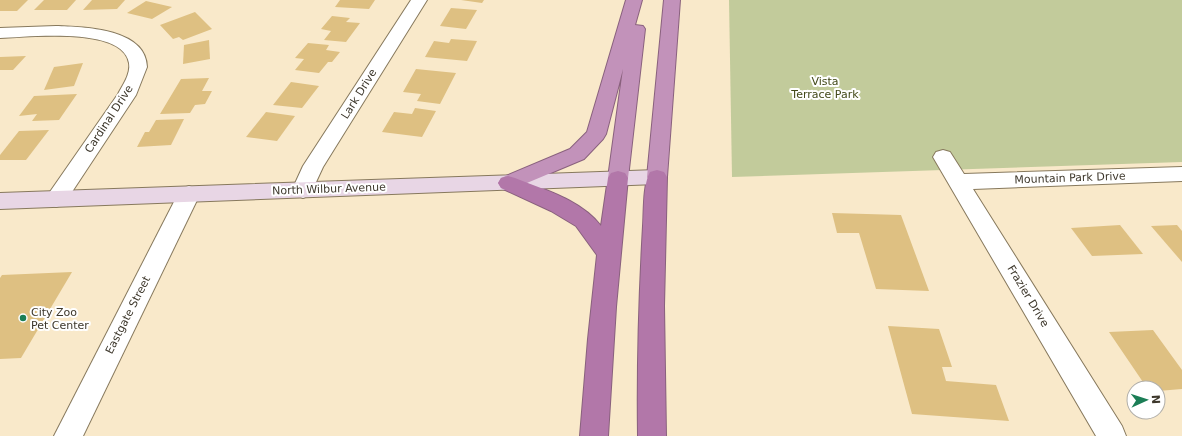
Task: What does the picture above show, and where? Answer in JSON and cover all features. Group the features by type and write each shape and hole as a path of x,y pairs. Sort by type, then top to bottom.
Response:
{"highway":[{"path":"508,183 577,154 596,134 634,0"},
{"path":"594,436 597,366 608,252 641,0"},
{"path":"652,436 650,356 653,242 672,0"},
{"path":"508,183 559,205 584,220 608,252"}],"main road":[{"name":"North Wilbur Avenue","path":"0,201 657,177"}],"street":[{"name":"Lark Drive","path":"303,190 313,166 419,0"},
{"name":"Cardinal Drive","path":"0,34 50,32 97,34 113,37 125,43 134,52 138,64 135,77 127,95 56,199"},
{"name":"Frazier Drive","path":"943,157 1112,436"},
{"name":"Mountain Park Drive","path":"959,182 1182,174"},
{"name":"Eastgate Street","path":"68,436 189,194"}],"green space":[{"name":"Vista Terrace Park","path":"729,0 1182,0 1182,162 732,177"}],"building":[{"path":"0,0 28,0 17,11 0,11"},
{"path":"44,0 76,0 67,10 34,10"},
{"path":"92,0 125,0 117,9 83,10"},
{"path":"340,0 375,0 369,9 335,7"},
{"path":"461,0 484,0 482,3"},
{"path":"146,1 172,7 152,19 127,13"},
{"path":"451,8 477,10 466,29 440,26"},
{"path":"195,12 212,29 183,40 179,37 173,39 160,25"},
{"path":"332,16 350,18 346,22 360,23 346,42 324,40 331,31 321,29"},
{"path":"451,39 477,41 467,61 425,57 434,41 449,43"},
{"path":"209,40 210,59 183,64 184,45"},
{"path":"308,43 329,45 326,50 340,52 332,62 328,62 319,73 295,70 304,59 295,58"},
{"path":"26,56 13,70 0,70 0,57"},
{"path":"83,63 74,86 44,90 54,67"},
{"path":"416,69 456,73 440,104 417,101 421,94 403,92"},
{"path":"209,78 202,91 212,91 205,104 195,105 190,113 160,114 181,79"},
{"path":"291,82 319,86 302,108 273,105"},
{"path":"77,94 59,120 32,121 37,114 19,116 34,96"},
{"path":"415,108 436,111 422,137 382,132 394,112 412,114"},
{"path":"266,112 295,116 277,141 246,137"},
{"path":"184,119 171,145 137,147 145,132 149,132 156,120"},
{"path":"49,130 26,160 0,160 0,155 19,131"},
{"path":"832,213 901,215 929,291 876,289 859,233 837,233"},
{"path":"1120,225 1143,254 1092,256 1071,228"},
{"path":"1177,225 1182,231 1182,262 1151,226"},
{"name":"City Zoo Pet Center","path":"72,272 21,358 0,359 0,278 2,275"},
{"path":"888,326 939,329 952,367 942,367 946,381 996,385 1009,421 912,414"},
{"path":"1153,330 1182,370 1182,389 1166,390 1166,380 1142,380 1109,332"}],"place":[{"name":"City Zoo Pet Center","path":"23,318"}]}
